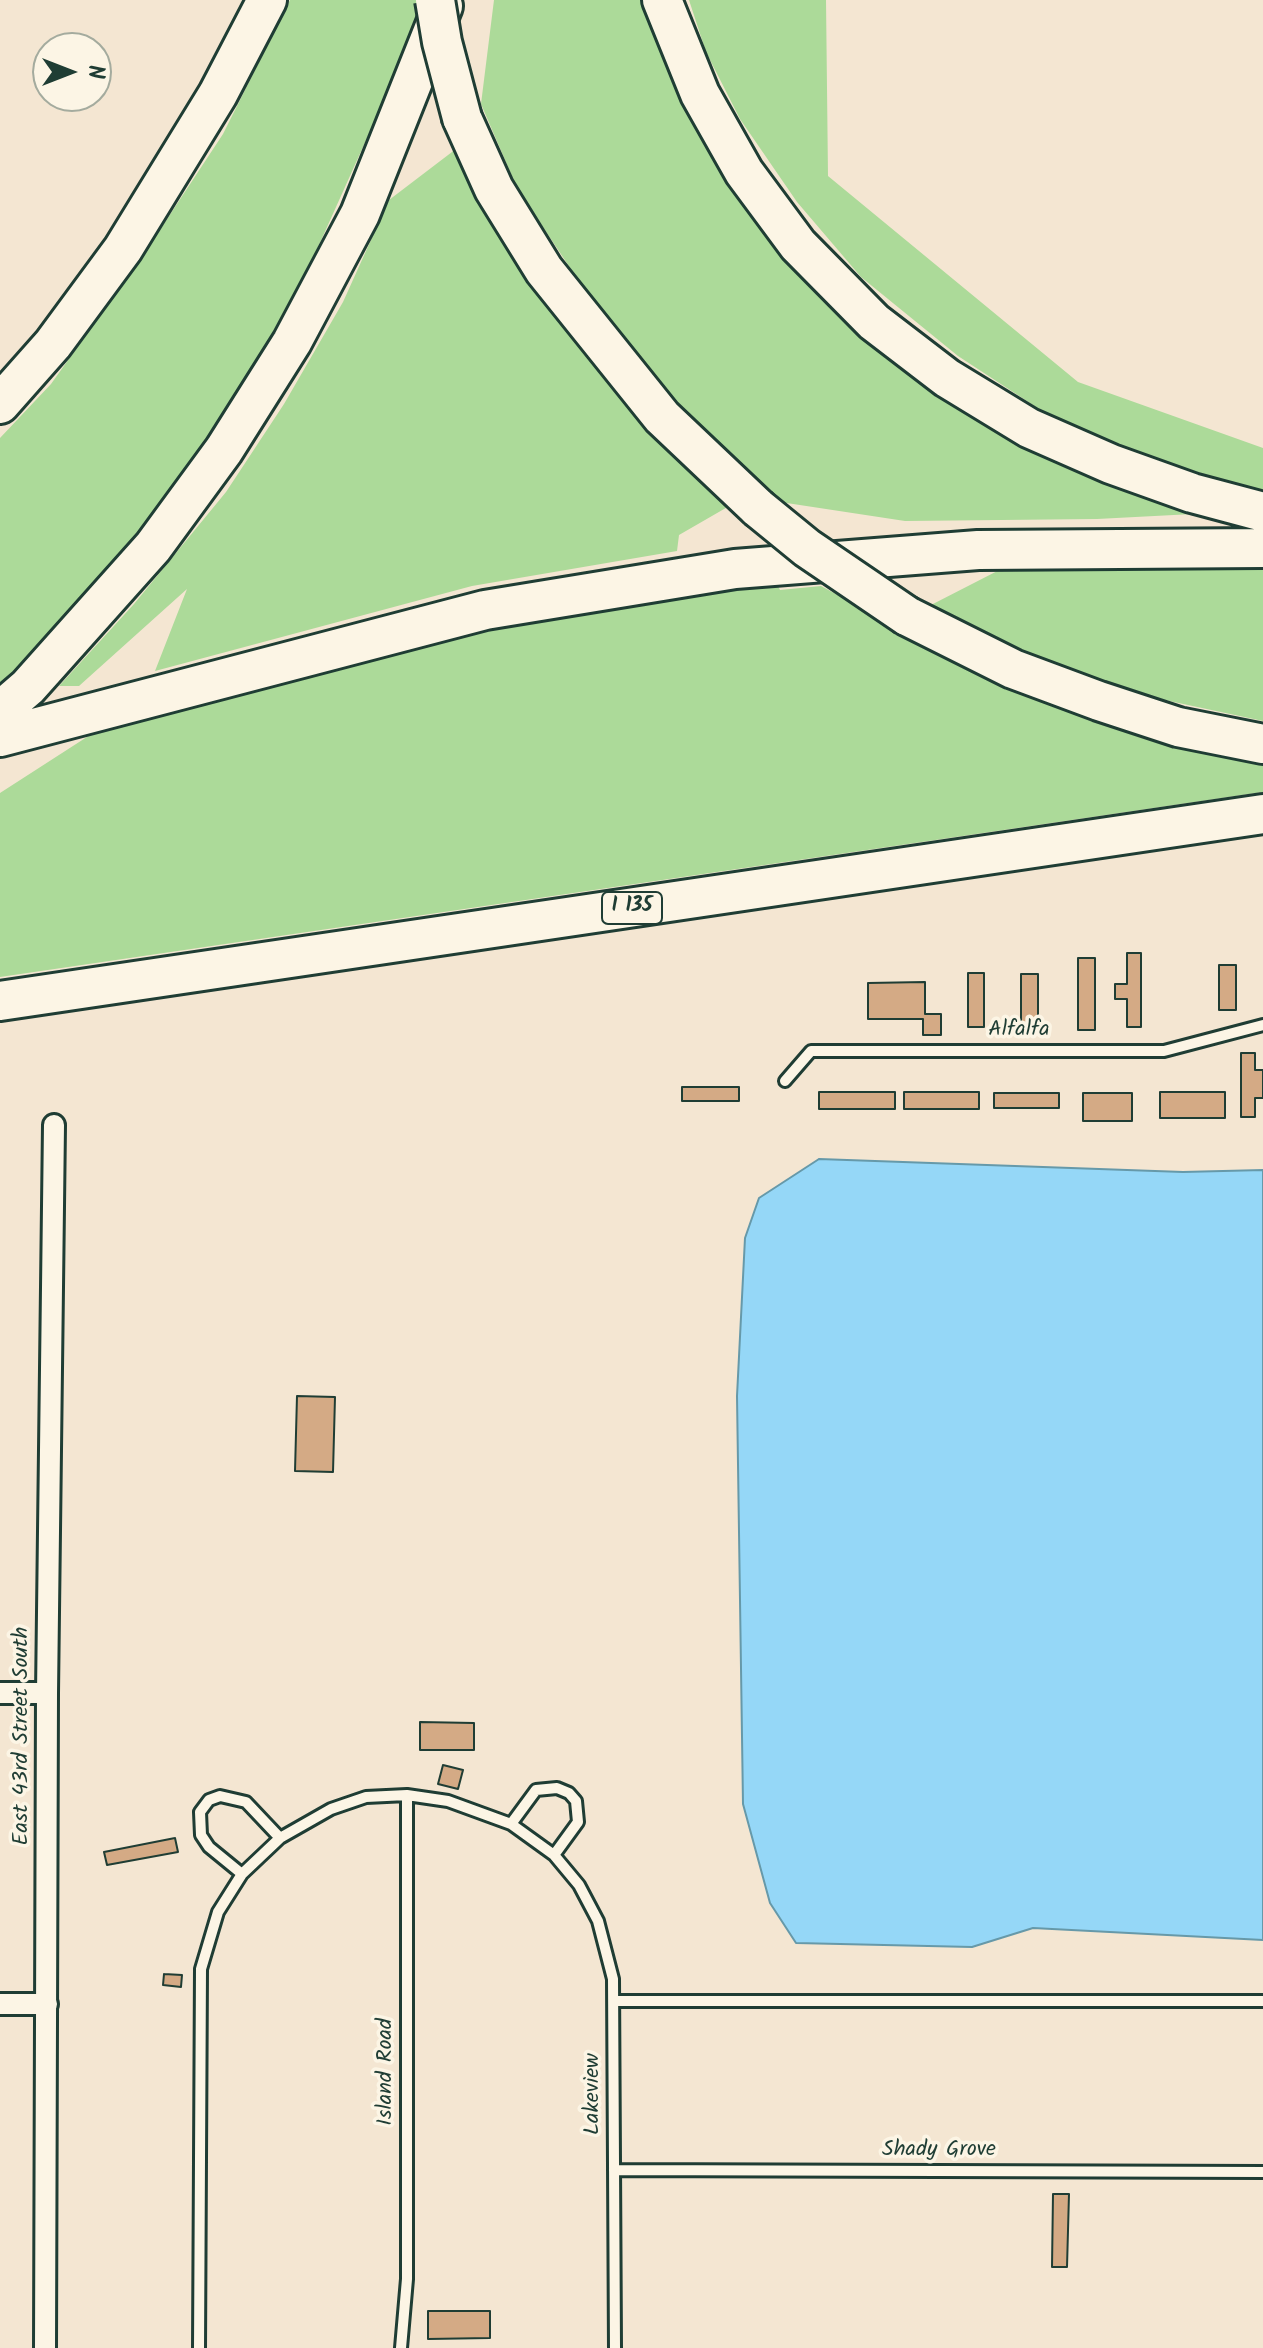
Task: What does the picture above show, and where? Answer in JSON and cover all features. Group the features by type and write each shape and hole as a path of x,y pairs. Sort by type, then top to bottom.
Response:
{"highway":[{"path":"0,404 53,344 123,249 218,94 267,0"},
{"path":"435,0 442,42 462,118 494,189 553,283 662,417 758,508 807,548 907,616 1013,669 1178,727 1263,744"},
{"path":"0,711 28,687 153,547 224,450 292,342 360,214 446,0"},
{"path":"662,0 700,94 744,172 798,245 874,322 947,378 1029,428 1111,464 1192,493 1263,512"},
{"path":"0,737 485,610 735,569 978,550 1263,548"},
{"name":"I 135","path":"0,1001 1263,814"}],"street":[{"name":"East 43rd Street South","path":"45,2348 47,1693 54,1125"},
{"path":"0,1693 47,1693"},
{"path":"0,2004 47,2004"}],"lane":[{"name":"Alfalfa","path":"785,1081 811,1051 1164,1051 1263,1025"},
{"path":"511,1824 536,1790 544,1787 569,1793 576,1801 578,1822 554,1855"},
{"name":"Lakeview","path":"199,2348 198,2000 208,1938 218,1912 242,1874 280,1838 331,1809 366,1797 407,1795 448,1801 511,1824 554,1855 579,1885 598,1921 613,1979 614,2001 615,2348"},
{"name":"Island Road","path":"401,2348 407,2279 407,1795"},
{"path":"242,1874 201,1835 200,1812 209,1800 220,1796 246,1802 280,1838"},
{"path":"614,2001 1263,2001"},
{"name":"Shady Grove","path":"614,2170 1263,2172"}],"green space":[{"path":"290,0 417,0 420,20 292,305 200,451 101,580 0,686 0,438 51,384 146,251 223,134"},
{"path":"494,0 649,0 847,311 1212,513 1097,519 905,521 780,502 713,443 652,379 604,319 517,188 481,104"},
{"path":"689,0 826,0 828,176 1078,382 1263,448 1263,490 1139,458 1062,424 958,356 861,277 797,202 740,119 706,52"},
{"path":"458,144 531,277 595,364 668,449 731,505 679,535 677,551 472,586 155,671 187,589 79,686 59,686 134,604 226,492 284,404 343,302 389,200 452,152"},
{"path":"1011,564 1165,568 1263,564 1263,721 1127,692 990,639 931,605"},
{"path":"776,582 780,590 821,586 976,670 1263,756 1263,792 0,977 0,793 90,735 450,635 606,606"}],"water":[{"path":"819,1159 1183,1172 1263,1170 1263,1940 1033,1928 972,1947 796,1943 770,1903 743,1804 737,1396 745,1238 759,1198"}],"building":[{"path":"1127,953 1141,953 1141,1027 1127,1027 1127,999 1115,999 1115,984 1127,984"},
{"path":"1078,958 1095,958 1095,1030 1078,1030"},
{"path":"1219,965 1236,965 1236,1010 1219,1010"},
{"path":"968,973 984,973 984,1027 968,1027"},
{"path":"1021,974 1038,974 1038,1028 1021,1028"},
{"path":"925,982 925,1014 941,1014 941,1035 923,1035 923,1019 868,1019 868,983"},
{"path":"1241,1053 1255,1053 1255,1070 1263,1070 1263,1098 1255,1098 1255,1117 1241,1117"},
{"path":"682,1087 739,1087 739,1101 682,1101"},
{"path":"819,1092 895,1092 895,1109 819,1109"},
{"path":"904,1092 979,1092 979,1109 904,1109"},
{"path":"1160,1092 1225,1092 1225,1118 1160,1118"},
{"path":"994,1093 1059,1093 1059,1108 994,1108"},
{"path":"1083,1093 1132,1093 1132,1121 1083,1121"},
{"path":"297,1396 335,1397 333,1472 295,1471"},
{"path":"420,1722 474,1723 474,1750 420,1750"},
{"path":"443,1765 463,1770 458,1789 438,1784"},
{"path":"175,1838 178,1852 107,1865 104,1852"},
{"path":"164,1974 182,1975 181,1987 163,1985"},
{"path":"1053,2194 1069,2194 1067,2267 1052,2267"},
{"path":"428,2311 490,2311 490,2338 428,2339"}]}
